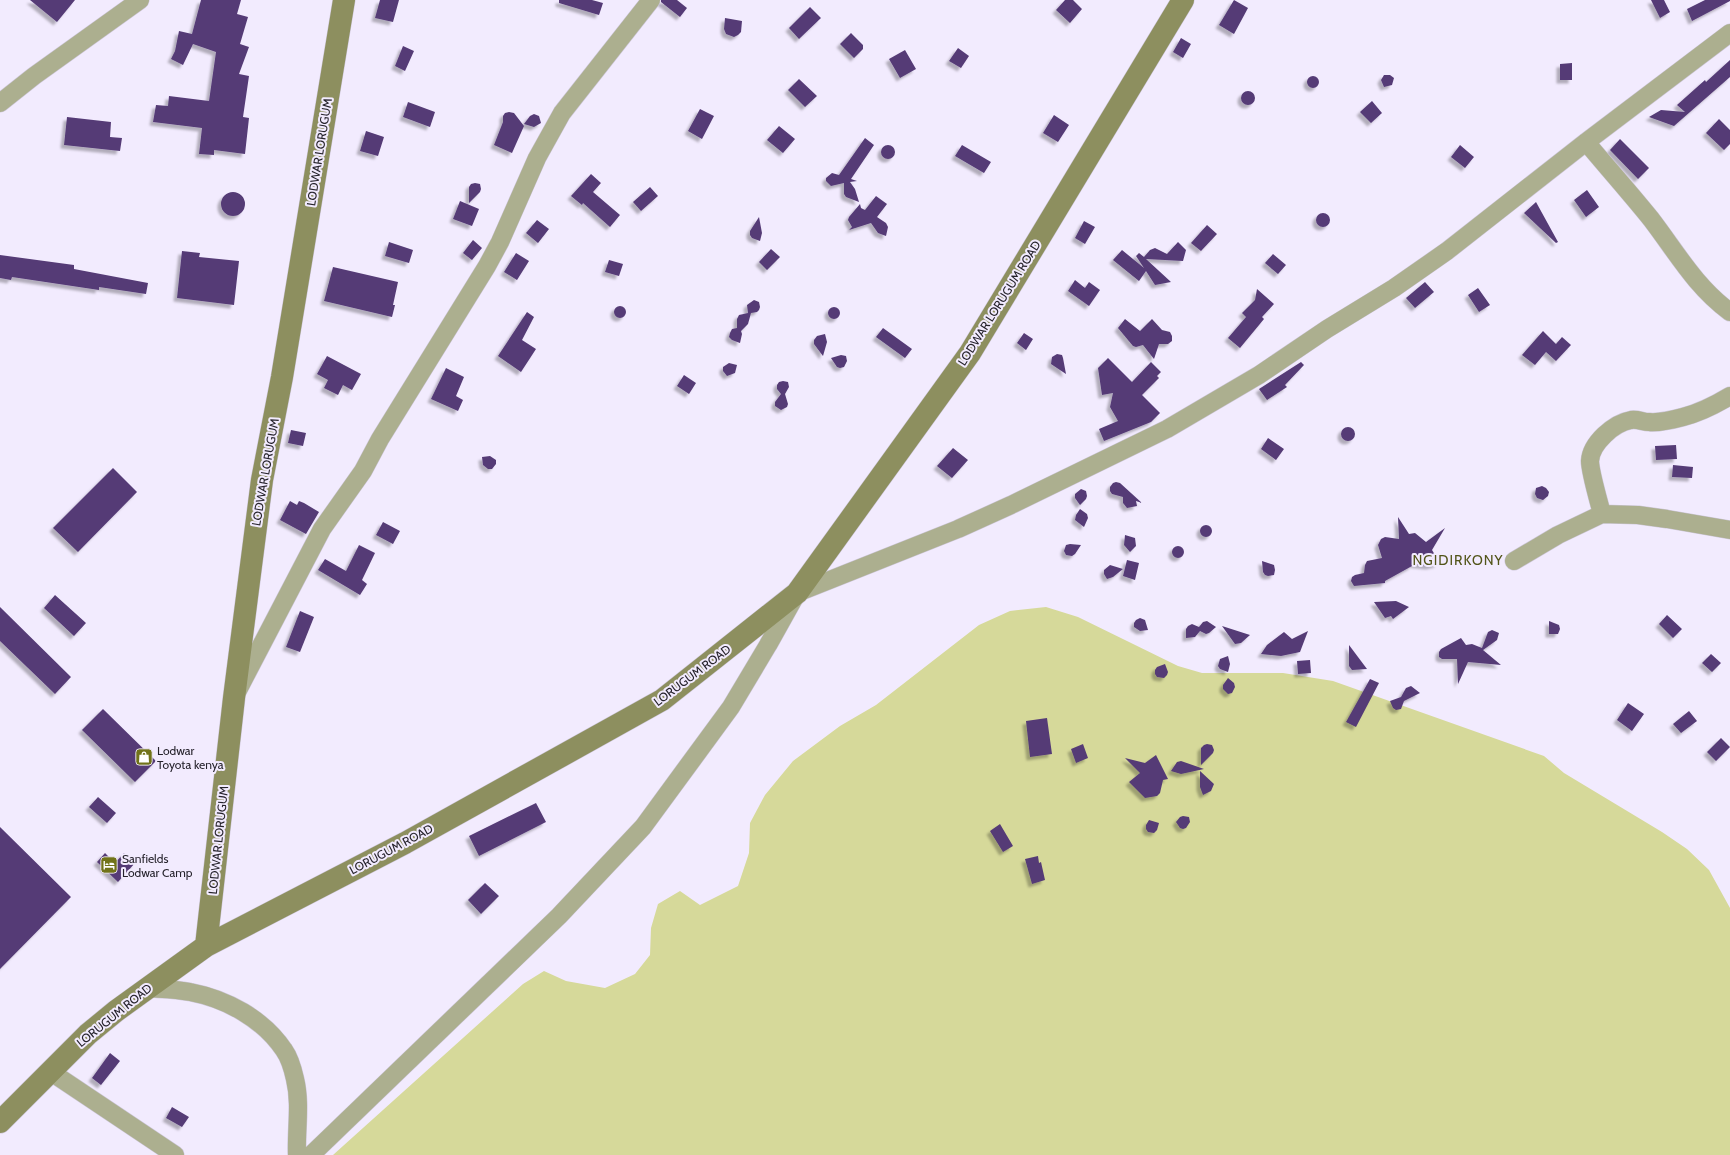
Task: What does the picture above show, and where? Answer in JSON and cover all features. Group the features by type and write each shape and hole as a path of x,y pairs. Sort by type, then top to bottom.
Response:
{"main road":[{"name":"LODWAR LORUGUM","path":"206,946 234,698 262,480 282,377 344,0"},
{"name":"LODWAR LORUGUM ROAD","path":"797,593 970,353 1183,0"},
{"name":"LORUGUM ROAD","path":"0,1122 88,1034 147,988 206,946 404,843 662,700 797,593"}],"street":[{"path":"0,103 34,76 140,0"},
{"path":"234,698 322,529 363,471 388,426 487,266 500,242 537,158 562,113 651,0"},
{"path":"311,1155 559,916 643,827 731,707 797,593 958,529 1024,499 1167,429 1259,375 1327,329 1394,288 1446,251 1586,142 1730,33"},
{"path":"1586,142 1651,219 1690,275 1703,289 1730,312"},
{"path":"1602,514 1590,462 1591,453 1602,437 1630,420 1649,422 1665,421 1685,417 1709,408 1730,396"},
{"path":"1514,561 1558,535 1602,514 1660,518 1730,530"},
{"path":"147,988 190,992 221,1000 252,1017 270,1033 285,1051 295,1079 299,1116 297,1155"},
{"path":"51,1072 175,1155"}],"green space":[{"path":"1046,607 1078,617 1178,666 1202,673 1283,673 1333,681 1544,756 1564,773 1662,832 1687,849 1709,870 1730,908 1730,1155 333,1155 523,984 544,971 566,981 605,988 635,974 650,955 651,928 658,904 680,891 700,905 738,886 749,853 750,823 765,795 793,761 840,726 876,705 979,625 1010,611"}],"building":[{"path":"30,0 75,0 57,22"},
{"path":"201,0 241,0 237,14 248,17 240,44 249,47 239,74 249,76 243,117 249,118 245,154 214,150 214,155 199,154 202,128 153,122 156,105 168,106 169,96 209,101 216,52 193,44 183,65 171,59 175,51 179,31 192,34"},
{"path":"380,0 399,0 393,22 375,18"},
{"path":"559,0 592,0 603,3 599,15 559,3"},
{"path":"661,0 677,0 687,8 680,17 661,2"},
{"path":"1065,0 1073,0 1082,9 1070,23 1056,10"},
{"path":"1234,0 1248,8 1234,34 1219,25"},
{"path":"1651,0 1664,0 1670,12 1660,18"},
{"path":"1705,0 1730,1 1692,21 1687,9"},
{"path":"810,7 821,18 799,39 789,28"},
{"path":"725,18 742,21 741,32 738,35 734,37 726,34 724,29"},
{"path":"851,33 863,45 863,49 854,58 840,44"},
{"path":"1181,38 1191,44 1183,58 1173,52"},
{"path":"403,46 414,51 405,71 395,66"},
{"path":"958,48 969,56 961,68 949,61"},
{"path":"905,50 916,69 900,78 889,59"},
{"path":"1730,60 1730,77 1674,126 1649,117 1661,110 1685,112 1677,105 1705,80 1706,82"},
{"path":"1572,63 1572,80 1560,80 1560,64"},
{"path":"1384,75 1390,75 1394,78 1392,85 1384,87 1381,80"},
{"path":"1311,76 1315,76 1319,82 1315,88 1311,88 1307,84 1307,80"},
{"path":"799,79 817,96 805,107 788,90"},
{"path":"1245,91 1251,91 1255,95 1255,101 1251,105 1245,105 1241,101 1241,95"},
{"path":"1372,101 1382,113 1371,123 1360,112"},
{"path":"408,102 435,112 430,127 403,117"},
{"path":"700,109 714,116 702,139 688,131"},
{"path":"505,113 514,113 524,126 512,153 494,145 503,122 503,116"},
{"path":"534,114 539,116 541,123 534,127 524,124 530,116"},
{"path":"1054,115 1069,125 1058,142 1043,133"},
{"path":"67,117 111,122 110,137 122,138 120,151 64,145"},
{"path":"1719,119 1730,130 1730,144 1724,150 1706,133"},
{"path":"779,126 795,139 783,153 767,140"},
{"path":"366,131 384,137 378,156 360,151"},
{"path":"865,138 874,145 851,179 857,181 850,182 855,189 859,202 846,197 844,194 844,183 831,186 826,181 826,178 832,173 839,175"},
{"path":"1620,139 1649,168 1638,179 1610,150"},
{"path":"888,145 893,147 895,152 893,157 888,159 883,157 881,152 883,147"},
{"path":"962,145 991,162 984,173 955,156"},
{"path":"1460,145 1474,157 1465,168 1451,157"},
{"path":"591,174 601,183 593,192 620,215 610,227 583,203 582,205 571,196"},
{"path":"471,184 480,184 481,189 469,203 469,187"},
{"path":"650,187 658,196 641,211 633,202"},
{"path":"1587,190 1599,207 1586,217 1574,200"},
{"path":"233,192 241,196 245,204 241,212 233,216 225,212 221,204 225,196"},
{"path":"876,196 887,204 877,217 886,223 888,227 886,236 878,233 871,223 849,230 852,227 848,220 849,217 860,204 861,208 865,210"},
{"path":"460,201 479,209 472,226 453,219"},
{"path":"1536,202 1558,242 1556,243 1524,213"},
{"path":"1323,213 1328,215 1330,220 1328,225 1323,227 1318,225 1316,220 1318,215"},
{"path":"759,217 762,233 760,241 752,238 750,235 750,231"},
{"path":"537,220 549,229 538,243 526,233"},
{"path":"1084,221 1095,227 1085,244 1075,238"},
{"path":"1207,225 1217,234 1201,251 1191,243"},
{"path":"473,240 482,248 472,260 463,253"},
{"path":"389,242 413,250 409,263 385,256"},
{"path":"1178,242 1186,250 1183,261 1146,259 1171,282 1155,285 1146,271 1139,281 1113,260 1122,250 1144,268 1136,256 1139,253 1144,257 1150,250 1155,248 1167,254"},
{"path":"771,249 780,257 767,270 759,262"},
{"path":"182,251 200,253 199,257 239,261 234,305 177,298"},
{"path":"516,253 529,261 517,280 504,272"},
{"path":"1273,254 1286,265 1278,274 1265,263"},
{"path":"0,255 74,265 74,269 148,283 146,294 99,287 99,290 12,277 11,280 0,278"},
{"path":"609,260 623,264 619,276 605,272"},
{"path":"333,267 398,282 392,317 324,301"},
{"path":"1075,280 1085,288 1089,282 1100,290 1089,306 1068,291"},
{"path":"1425,282 1434,292 1415,308 1406,298"},
{"path":"1478,288 1490,305 1479,312 1468,295"},
{"path":"1257,289 1274,304 1262,317 1264,319 1240,348 1228,338 1246,317 1242,313 1255,300"},
{"path":"754,300 759,302 759,310 751,313 748,324 741,331 742,334 740,343 732,340 729,337 730,333 732,329 737,328 737,319 739,315 748,313 747,305"},
{"path":"618,306 622,306 626,312 622,318 618,318 614,314 614,310"},
{"path":"832,307 836,307 840,313 836,319 832,319 828,315 828,311"},
{"path":"527,312 534,317 522,340 536,349 521,372 498,356"},
{"path":"1125,319 1140,331 1152,319 1162,330 1170,332 1172,341 1168,344 1159,344 1154,359 1143,345 1136,347 1133,346 1118,328"},
{"path":"883,328 912,349 905,358 876,337"},
{"path":"1543,331 1556,344 1562,337 1571,345 1556,361 1546,352 1535,365 1522,355"},
{"path":"1024,333 1033,339 1026,350 1017,343"},
{"path":"825,334 827,342 823,356 814,344 814,340 817,336"},
{"path":"1057,354 1062,355 1066,374 1051,364 1052,357"},
{"path":"841,355 846,356 847,361 844,367 840,368 837,367 831,358"},
{"path":"327,356 361,374 352,390 343,385 338,395 324,388 328,380 317,374"},
{"path":"1108,358 1132,382 1151,362 1161,372 1157,376 1159,378 1142,395 1160,413 1151,422 1104,441 1099,429 1118,421 1110,407 1113,393 1102,395 1098,368"},
{"path":"1301,362 1304,365 1285,385 1287,387 1267,400 1259,389"},
{"path":"729,363 737,365 735,373 727,376 723,371 723,367"},
{"path":"446,368 464,377 456,396 463,400 458,411 431,399"},
{"path":"684,375 696,383 689,394 677,386"},
{"path":"779,382 788,382 789,387 785,394 788,404 787,407 781,410 775,406 775,402 781,394 777,389 777,385"},
{"path":"1345,427 1351,427 1355,431 1355,437 1351,441 1345,441 1341,437 1341,431"},
{"path":"291,430 306,433 303,446 288,443"},
{"path":"1268,438 1284,449 1276,460 1261,449"},
{"path":"1676,445 1677,459 1656,460 1655,446"},
{"path":"953,448 968,460 952,478 937,466"},
{"path":"490,456 496,460 496,464 492,469 488,469 483,465 482,457"},
{"path":"1673,465 1693,467 1692,478 1672,477"},
{"path":"113,468 137,492 78,552 53,528"},
{"path":"1116,482 1120,483 1142,503 1136,501 1137,506 1127,508 1123,503 1123,497 1112,494 1110,491 1110,487"},
{"path":"1542,486 1549,492 1548,496 1543,500 1537,498 1535,494 1536,488"},
{"path":"1081,489 1086,491 1087,496 1080,505 1075,498 1075,494"},
{"path":"290,501 297,505 299,501 319,512 306,534 280,520"},
{"path":"1080,509 1087,514 1088,518 1084,527 1075,520"},
{"path":"1398,517 1409,534 1415,533 1426,542 1445,528 1432,550 1438,564 1429,566 1412,564 1412,566 1385,581 1385,583 1354,586 1351,581 1352,577 1364,573 1367,561 1382,558 1378,545 1381,539 1385,537 1399,539"},
{"path":"383,522 400,531 393,544 376,535"},
{"path":"1204,525 1208,525 1212,531 1208,537 1204,537 1200,533 1200,529"},
{"path":"1125,535 1135,538 1136,546 1130,552 1124,545"},
{"path":"359,545 375,553 362,580 367,584 360,595 318,570 325,559 346,571"},
{"path":"1066,545 1081,545 1072,556 1066,555 1064,551"},
{"path":"1176,546 1180,546 1184,552 1180,558 1176,558 1172,554 1172,550"},
{"path":"1127,560 1139,563 1135,580 1123,576"},
{"path":"1262,561 1274,565 1274,575 1265,575 1263,572"},
{"path":"1110,565 1123,569 1113,577 1107,579 1104,574 1104,570"},
{"path":"55,595 86,623 74,636 44,608"},
{"path":"1396,601 1409,607 1393,619 1391,616 1385,618 1374,602"},
{"path":"0,607 71,677 55,694 0,641"},
{"path":"300,611 314,617 300,652 286,647"},
{"path":"1667,615 1682,629 1673,638 1659,624"},
{"path":"1140,618 1145,620 1148,630 1140,631 1134,627 1136,620"},
{"path":"1207,621 1216,627 1209,633 1206,634 1200,631 1195,637 1186,638 1186,629 1188,626 1192,624 1199,627 1203,622"},
{"path":"1549,621 1559,625 1560,629 1558,634 1549,634"},
{"path":"1222,626 1250,635 1241,643 1235,644"},
{"path":"1492,630 1499,633 1497,640 1483,650 1501,665 1468,662 1458,684 1457,659 1442,659 1439,657 1439,652 1441,649 1461,638 1466,645 1472,644 1482,648 1488,632"},
{"path":"1308,631 1300,652 1281,656 1261,654 1267,645 1284,632 1292,639"},
{"path":"1349,645 1367,669 1352,670 1349,666"},
{"path":"1711,654 1721,663 1712,672 1702,663"},
{"path":"1228,656 1230,664 1228,672 1220,669 1218,666 1220,659"},
{"path":"1310,660 1311,673 1298,674 1297,661"},
{"path":"1165,664 1168,672 1167,675 1164,678 1157,677 1155,670 1157,667"},
{"path":"1228,678 1234,683 1235,687 1232,693 1228,694 1223,689 1223,685"},
{"path":"1370,679 1379,683 1356,727 1346,722"},
{"path":"1411,686 1420,693 1404,701 1401,709 1396,710 1393,708 1390,701 1401,697 1406,688"},
{"path":"1628,703 1644,714 1632,731 1617,720"},
{"path":"103,709 156,761 135,782 82,730"},
{"path":"1689,711 1697,721 1681,733 1673,724"},
{"path":"1047,718 1052,754 1030,757 1026,721"},
{"path":"1721,738 1730,747 1716,761 1707,752"},
{"path":"1083,744 1088,758 1076,763 1071,749"},
{"path":"1207,744 1212,745 1214,750 1213,753 1201,765 1201,748"},
{"path":"1156,755 1168,779 1163,780 1160,793 1157,796 1145,798 1129,782 1140,773 1125,758 1145,763"},
{"path":"1181,761 1204,769 1181,774 1171,771 1177,762"},
{"path":"1200,771 1214,784 1211,791 1203,795 1200,787"},
{"path":"98,797 116,813 107,823 89,807"},
{"path":"536,803 546,822 479,856 469,836"},
{"path":"1183,816 1189,817 1190,822 1186,828 1183,829 1180,828 1176,822"},
{"path":"1149,820 1159,823 1157,830 1154,833 1148,832 1146,829 1146,825"},
{"path":"1000,824 1013,846 1003,852 990,831"},
{"path":"0,827 71,897 0,969"},
{"path":"105,853 115,863 124,853 135,863 118,882 97,862"},
{"path":"1038,856 1045,880 1032,884 1025,859"},
{"path":"485,883 499,896 481,914 468,900"},
{"path":"110,1053 120,1061 101,1085 92,1078"},
{"path":"172,1107 189,1117 182,1127 166,1118"}],"place":[{"name":"Lodwar Toyota kenya","path":"144,757"},
{"name":"Sanfields Lodwar Camp","path":"109,865"}],"district":[{"name":"NGIDIRKONY","path":"1458,560"}]}
